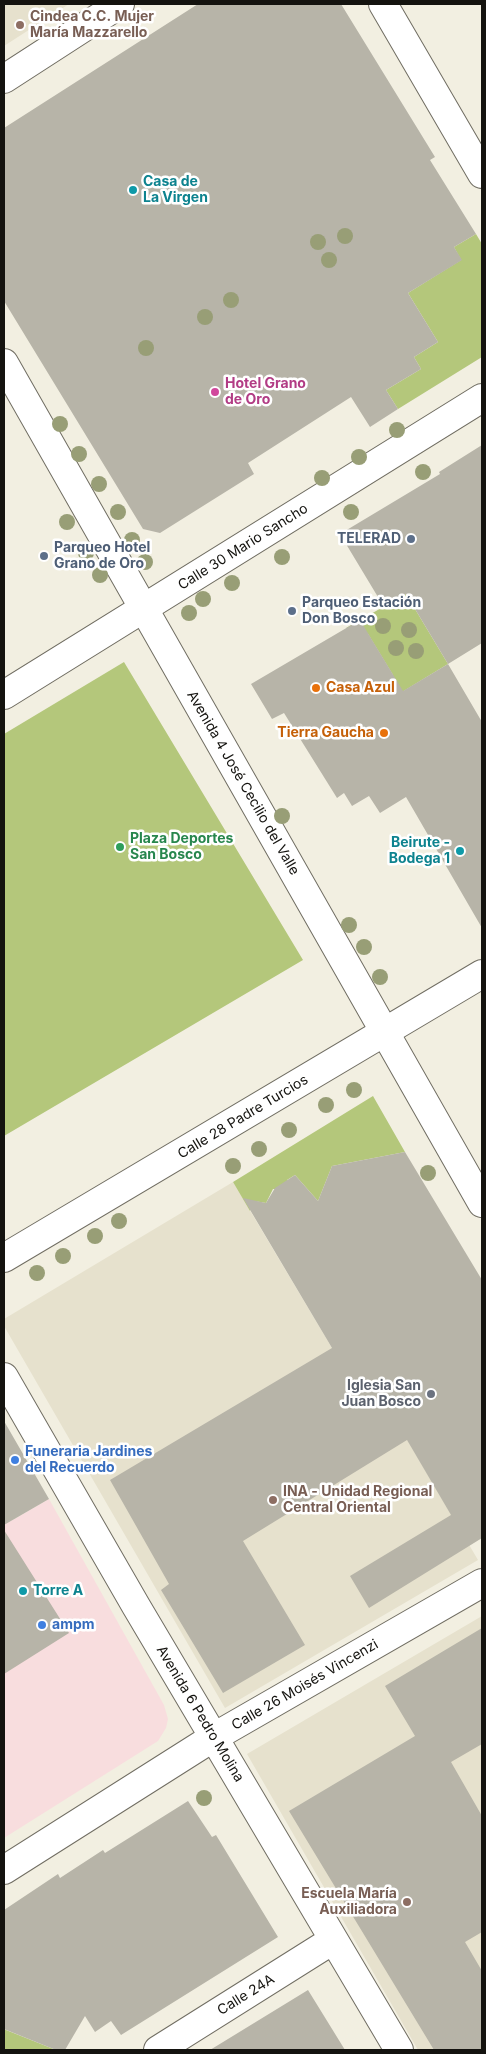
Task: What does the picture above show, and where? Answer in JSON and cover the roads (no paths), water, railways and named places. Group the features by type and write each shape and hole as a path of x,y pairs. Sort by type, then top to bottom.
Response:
{"street":[{"path":"4,79 120,4"},
{"path":"383,4 482,174"},
{"name":"Avenida 4 José Cecilio del Valle","path":"4,363 482,1203"},
{"name":"Calle 30 Mario Sancho","path":"4,695 482,398"},
{"name":"Calle 28 Padre Turcios","path":"4,1258 482,974"},
{"name":"Avenida 6 Pedro Molina","path":"4,1377 399,2050"},
{"name":"Calle 26 Moisés Vincenzi","path":"4,1870 214,1737 482,1583"},
{"name":"Calle 24A","path":"158,2050 333,1940"}],"place":[{"name":"Cindea C.C. Mujer María Mazzarello","path":"20,25"},
{"name":"Casa de La Virgen","path":"133,190"},
{"name":"Hotel Grano de Oro","path":"215,392"},
{"name":"TELERAD","path":"411,539"},
{"name":"Parqueo Hotel Grano de Oro","path":"44,556"},
{"name":"Parqueo Estación Don Bosco","path":"292,611"},
{"name":"Casa Azul","path":"316,688"},
{"name":"Tierra Gaucha","path":"384,733"},
{"name":"Plaza Deportes San Bosco","path":"120,847"},
{"name":"Beirute - Bodega 1","path":"460,851"},
{"name":"Iglesia San Juan Bosco","path":"431,1394"},
{"name":"Funeraria Jardines del Recuerdo","path":"15,1460"},
{"name":"INA - Unidad Regional Central Oriental","path":"273,1500"},
{"name":"Torre A","path":"23,1591"},
{"name":"ampm","path":"42,1625"},
{"name":"Escuela María Auxiliadora","path":"407,1902"}]}
